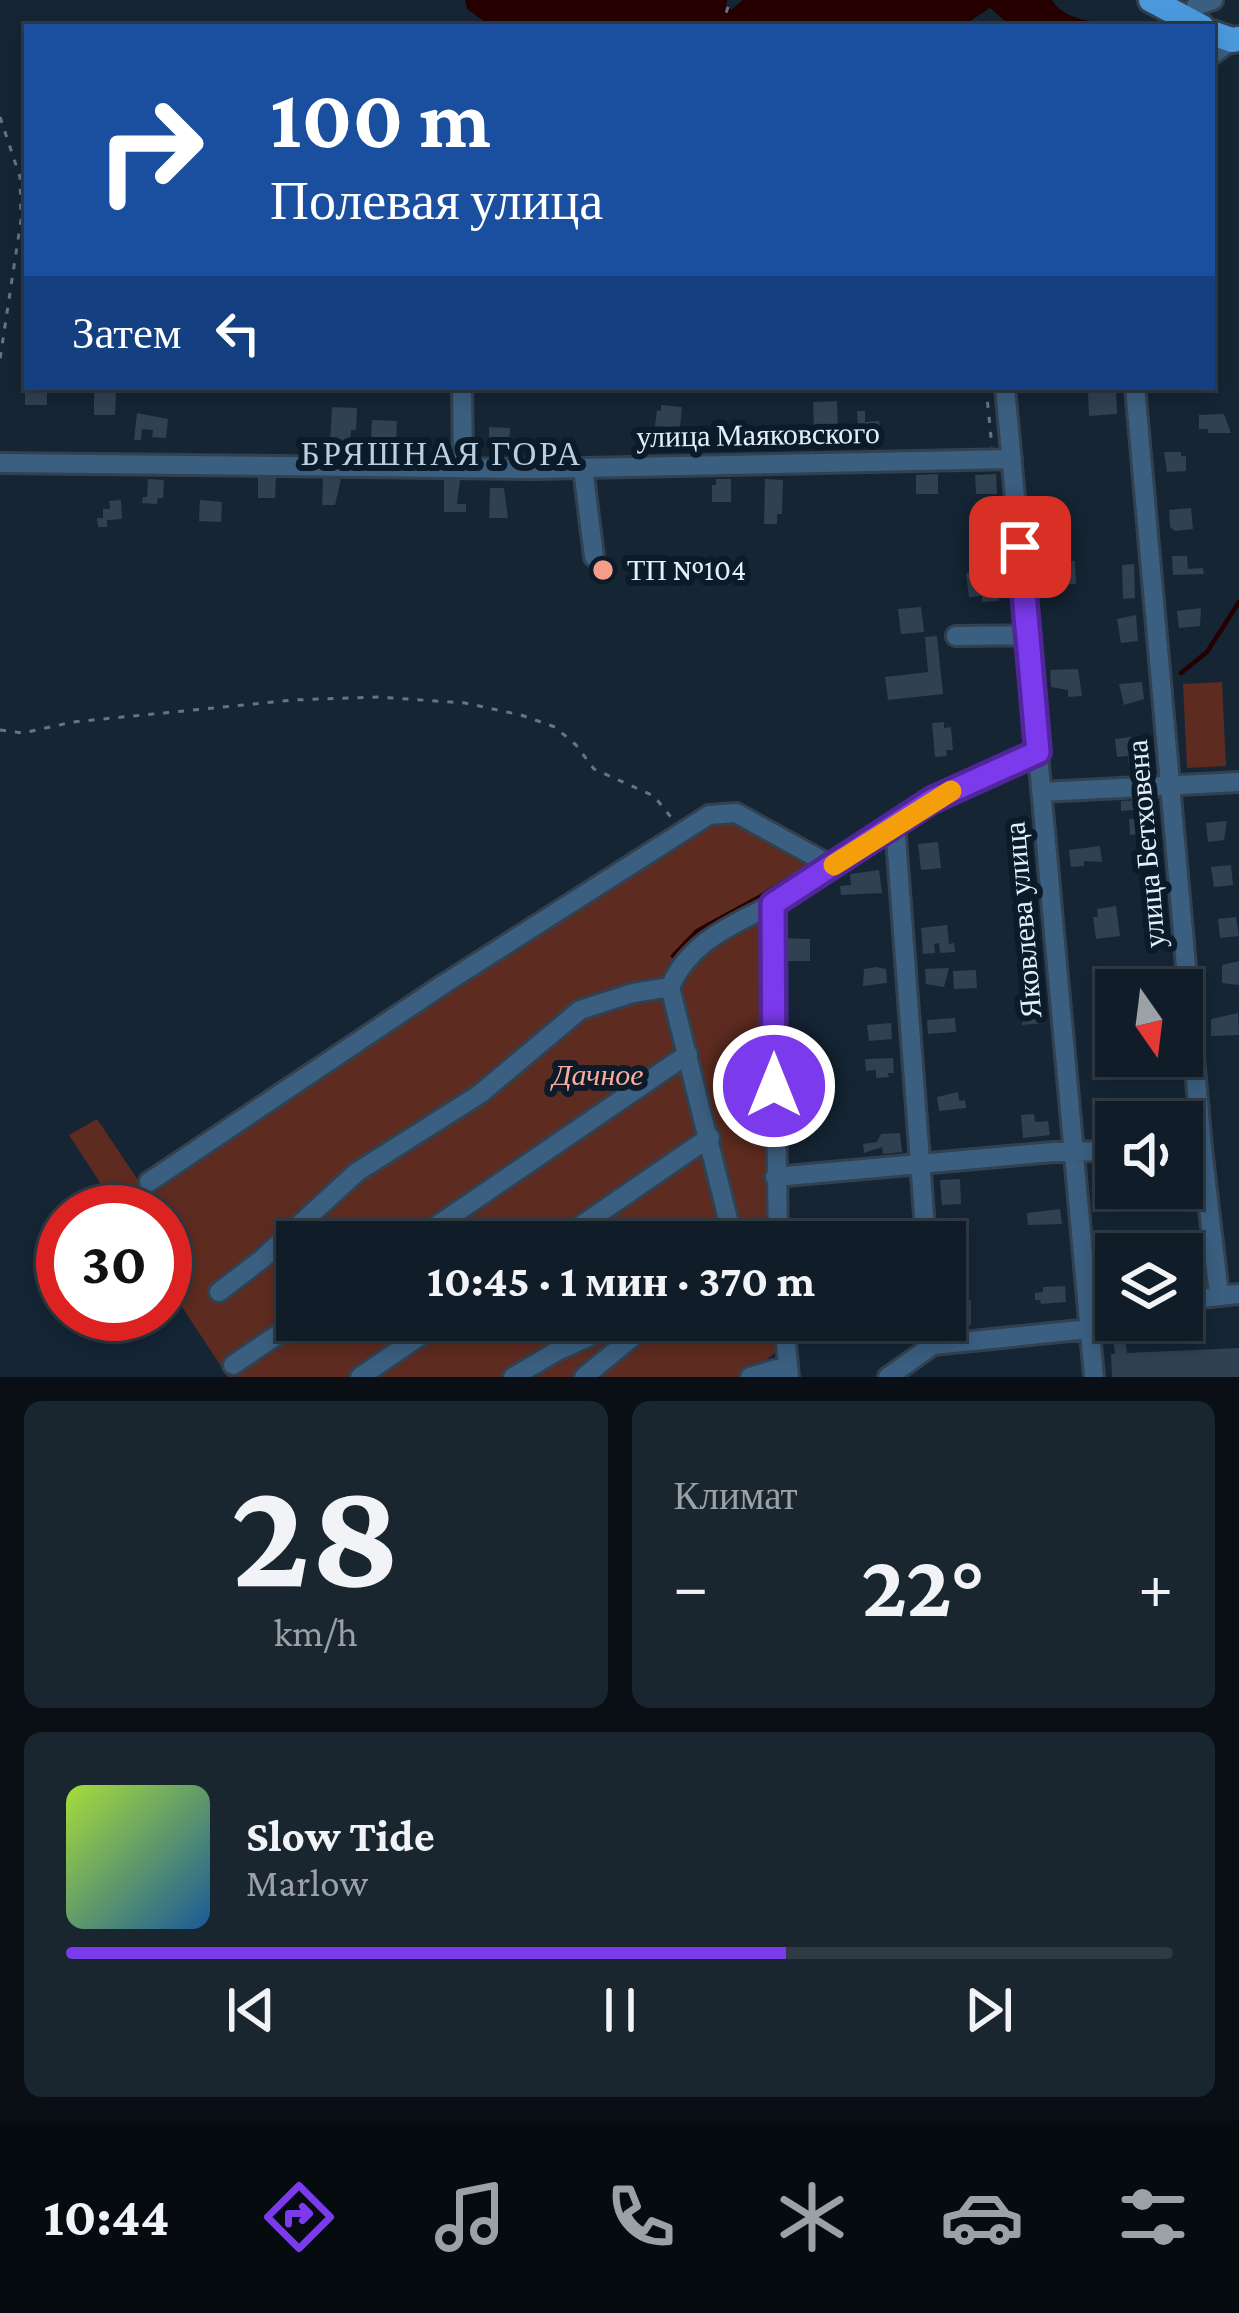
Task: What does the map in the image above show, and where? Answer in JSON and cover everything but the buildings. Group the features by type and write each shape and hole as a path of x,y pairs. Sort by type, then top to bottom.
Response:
{"main road":[{"path":"1151,0 1208,24"}],"street":[{"path":"462,390 463,465"},
{"name":"Яковлева улица","path":"1005,390 1003,460 1028,635 1094,1377"},
{"name":"улица Бетховена","path":"1135,390 1171,784 1189,1101"},
{"name":"улица Маяковского","path":"0,464 583,468 1003,460"},
{"path":"583,468 594,557"},
{"path":"956,636 1028,635"},
{"path":"728,1221 670,987 686,956 709,937 773,904 952,790 1038,752"},
{"path":"1042,792 1239,782"},
{"path":"149,1182 444,984 709,815 736,813 832,866"},
{"path":"896,824 925,1221"},
{"path":"773,904 777,1221"},
{"path":"219,1292 357,1172 481,1094 580,1010 670,987"},
{"path":"444,1221 688,1054"},
{"path":"588,1221 710,1138"},
{"path":"775,1177 1095,1151"},
{"name":"улица Бетховена","path":"1203,1191 1229,1294"},
{"path":"888,1377 933,1345 1095,1317"},
{"path":"233,1365 276,1335"},
{"path":"360,1377 412,1341"},
{"path":"513,1377 579,1341"},
{"path":"584,1377 628,1341"},
{"path":"750,1377 788,1371 786,1341"},
{"path":"933,1341 933,1345"}],"path":[{"path":"0,117 20,177 24,220 0,359"},
{"path":"987,390 1003,460"},
{"path":"0,730 23,733 73,722 293,700 378,697 465,703 555,727 594,769 654,796 682,832"}],"green space":[{"path":"1222,682 1226,766 1187,768 1183,684"},
{"name":"Дачное","path":"709,806 742,806 824,854 761,893 771,1221 276,1221 276,1341 779,1341 780,1349 744,1377 228,1377 192,1322 192,1185 101,1185 69,1135 97,1119 140,1183 610,867"}],"shaded area":[{"path":"465,0 727,0 726,8 732,9 743,0 1052,0 1078,18 1116,24 1005,24 990,8 966,24 488,24 467,9"}],"waterway":[{"path":"1181,673 1207,652 1239,602"},
{"path":"828,857 922,794 1024,747"},
{"path":"673,956 697,931 804,873"}],"slow traffic":[{"path":"834,865 951,791"}],"place":[{"name":"ТП №104","path":"603,570"}],"district":[{"name":"БРЯШНАЯ ГОРА","path":"442,453"}],"route":[{"path":"774,1086 773,904 932,800 1038,752 1020,547"}]}
